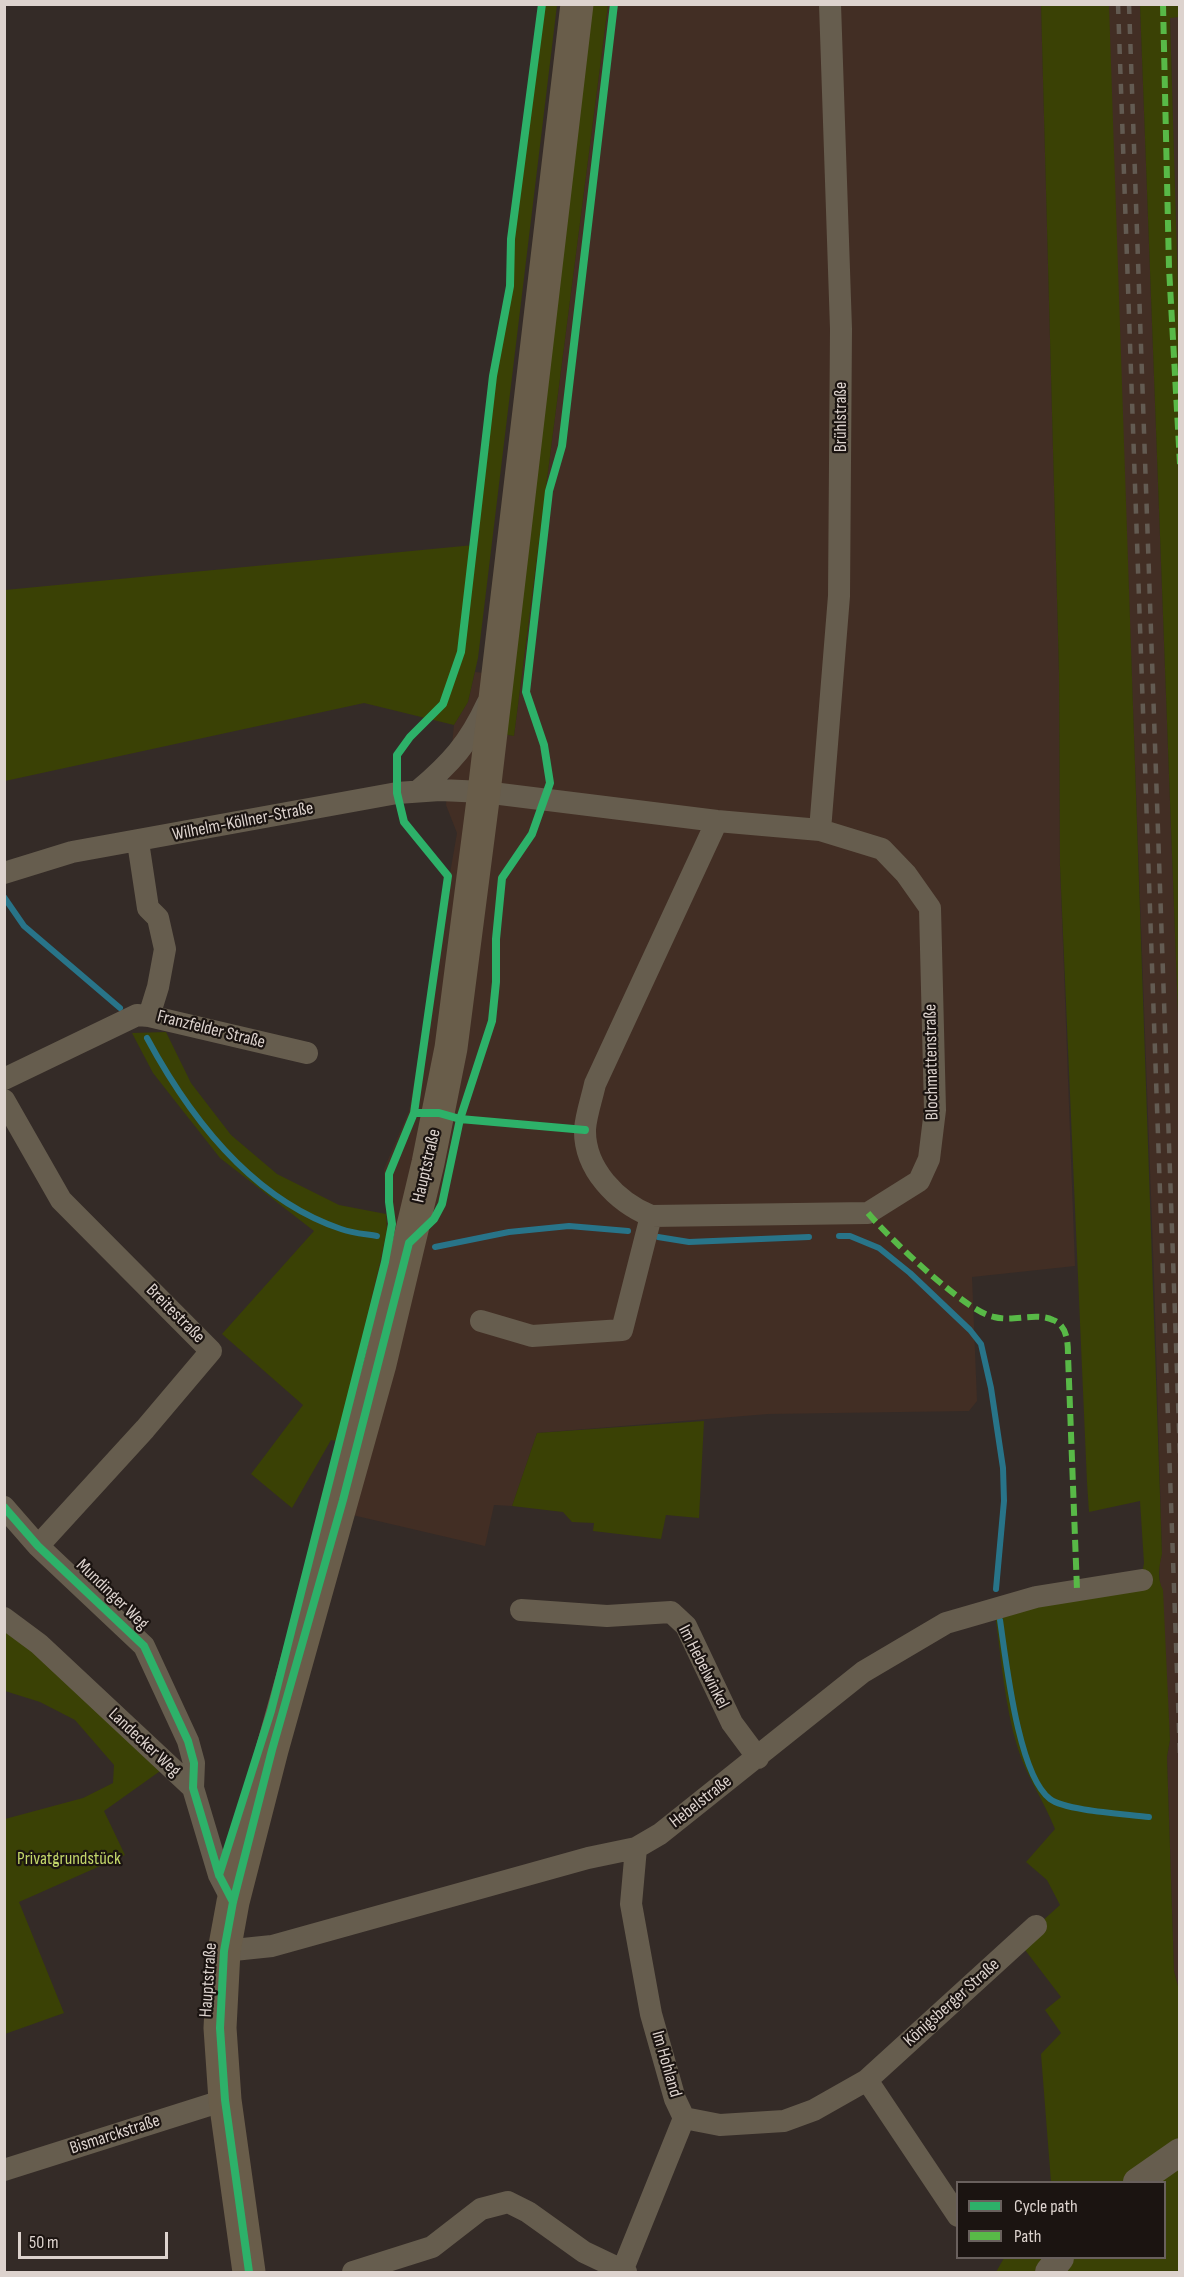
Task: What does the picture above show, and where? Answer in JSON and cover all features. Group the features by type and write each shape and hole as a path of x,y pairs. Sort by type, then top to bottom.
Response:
{"main road":[{"name":"Hauptstraße","path":"249,2272 225,2100 220,2028 224,1951 233,1902 272,1750 380,1364 428,1163 451,1048 498,682 577,4"}],"street":[{"name":"Brühlstraße","path":"820,830 839,596 841,329 830,4"},
{"path":"418,791 450,765 472,736 498,682"},
{"name":"Blochmattenstraße","path":"484,792 717,821 820,830 882,849 906,874 930,908 935,1110 929,1159 919,1181 868,1213 651,1216 633,1209 605,1184 590,1156 585,1130 595,1084 717,821"},
{"name":"Wilhelm-Köllner-Straße","path":"4,873 72,852 138,842 397,793 484,792"},
{"name":"Franzfelder Straße","path":"138,842 148,908 158,918 165,949 158,987 149,1016 307,1053"},
{"path":"4,1078 41,1063 137,1015 149,1016"},
{"name":"Breitestraße","path":"4,1101 61,1200 211,1351 145,1429 38,1546"},
{"path":"481,1321 532,1336 622,1330 651,1216"},
{"name":"Mundinger Weg","path":"4,1508 38,1546 144,1646 188,1741 194,1763 193,1788"},
{"name":"Hebelstraße","path":"224,1951 272,1946 588,1858 636,1848 660,1834 863,1672 946,1623 1036,1597 1142,1580"},
{"name":"Im Hebelwinkel","path":"520,1610 607,1617 671,1612 686,1626 732,1723 758,1758"},
{"name":"Landecker Weg","path":"4,1618 39,1644 193,1788 219,1875 233,1902"},
{"name":"Im Hohland","path":"353,2272 432,2247 481,2209 508,2202 528,2212 584,2252 624,2271 684,2118 675,2099 651,2014 631,1904 636,1848"},
{"name":"Königsberger Straße","path":"684,2118 720,2125 784,2121 814,2110 867,2080 1036,1926"},
{"path":"867,2080 956,2214"},
{"name":"Bismarckstraße","path":"4,2170 225,2100"},
{"path":"1138,2181 1179,2152"},
{"path":"1049,2272 1059,2259"}],"shaded area":[{"path":"608,5 1041,5 1059,672 1060,866 1075,1266 972,1277 977,1401 969,1411 768,1414 537,1433 512,1506 494,1505 485,1546 318,1507 337,1441 387,1230 384,1169 409,1111 457,833 446,805 454,725 468,702 475,672 503,675 496,733 514,736"},
{"path":"1107,5 1140,5 1179,1040 1179,2032 1178,1986 1174,1971 1167,1757 1170,1740 1159,1565 1162,1554 1154,1277"},
{"path":"1170,17 1180,17 1179,358 1177,278"}],"green space":[{"path":"542,5 557,5 478,658 468,702 454,725 364,703 5,781 5,590 474,545 493,376 510,286 511,239"},
{"path":"583,5 608,5 514,736 496,733"},
{"path":"1041,5 1109,5 1162,1554 1159,1577 1163,1590 1170,1740 1167,1757 1174,1971 1178,1986 1179,2272 996,2272 1003,2259 1166,2259 1166,2181 1051,2181 1041,2054 1061,2033 1045,2010 1061,1997 1019,1942 1060,1905 1047,1880 1026,1862 1055,1829 1026,1769 1013,1732 994,1607 1141,1580 1144,1563 1140,1501 1089,1512 1060,866 1059,672"},
{"path":"1140,5 1180,5 1179,17 1170,18 1180,358 1179,1040"},
{"path":"166,1032 191,1083 231,1135 277,1174 339,1205 386,1214 387,1230 337,1441 331,1440 292,1508 251,1474 303,1405 222,1334 314,1231 220,1158 153,1073 132,1033"},
{"path":"704,1421 699,1518 666,1515 661,1539 593,1531 594,1523 572,1522 563,1512 512,1506 537,1433"},
{"name":"Privatgrundstück","path":"4,1623 163,1769 104,1811 125,1855 19,1902 64,2013 5,2034 5,1819 83,1798 113,1783 114,1765 75,1720 40,1702 5,1691"}],"waterway":[{"path":"4,897 24,926 120,1008"},
{"path":"147,1038 164,1068 204,1126 252,1176 279,1198 309,1215 345,1230 377,1236"},
{"path":"435,1247 509,1232 569,1226 628,1231"},
{"path":"839,1236 850,1236 879,1248 910,1273 970,1330 981,1344 991,1388 1003,1468 1004,1501 996,1589"},
{"path":"658,1237 689,1242 809,1237"},
{"path":"1000,1620 1015,1716 1030,1767 1039,1786 1050,1799 1058,1803 1097,1811 1149,1817"}],"railway":[{"path":"1118,4 1180,1757"},
{"path":"1129,4 1180,1457"}],"marked path":[{"path":"1163,4 1169,268 1180,464"},
{"path":"868,1213 928,1272 981,1312 1001,1318 1046,1318 1058,1322 1064,1330 1068,1350 1077,1590"}],"cycle path":[{"path":"219,1875 271,1711 385,1262 392,1224 389,1174 414,1113 448,876 404,822 397,793 397,755 410,737 443,704 461,652 493,376 510,286 511,239 542,4"},
{"path":"249,2272 225,2100 220,2028 224,1951 233,1902 272,1750 343,1500 409,1243 434,1219 442,1204 460,1119 492,1021 502,878 532,834 550,783 544,745 526,692 549,491 562,446 614,4"},
{"path":"414,1113 439,1113 460,1119 585,1130"},
{"path":"4,1507 38,1546 144,1646 188,1741 194,1763 193,1788 219,1875 233,1902"}]}
